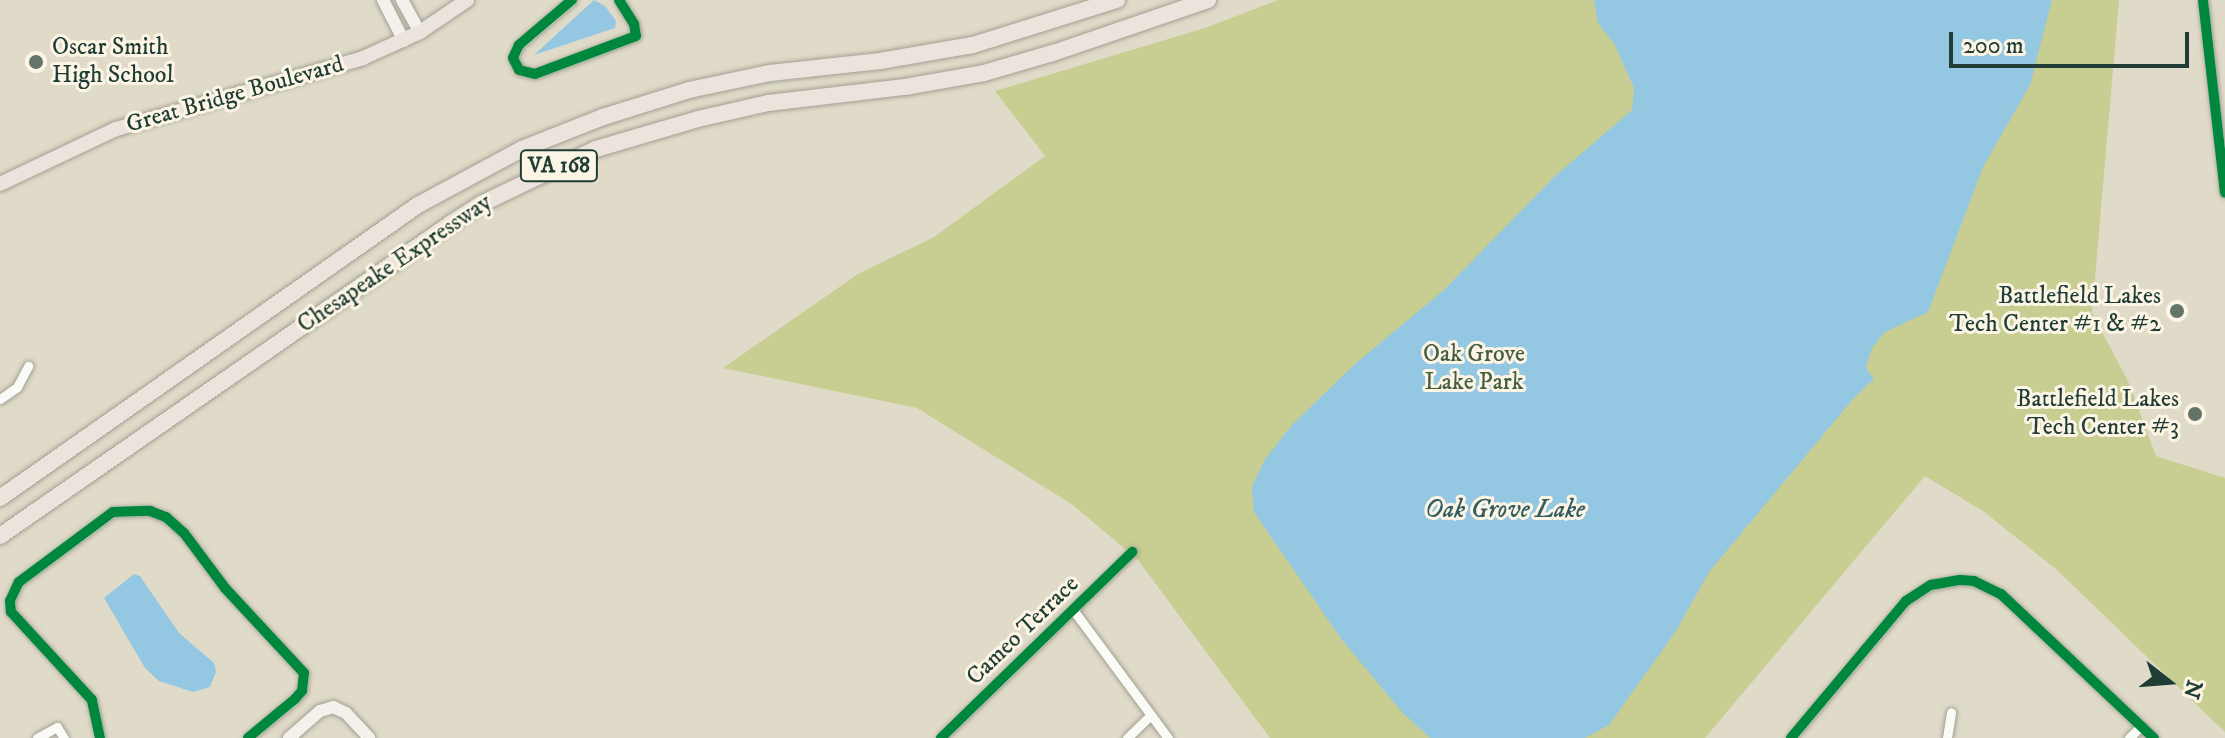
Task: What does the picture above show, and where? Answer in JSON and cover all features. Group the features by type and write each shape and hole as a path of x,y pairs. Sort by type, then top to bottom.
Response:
{"highway":[{"name":"Chesapeake Expressway","path":"0,498 418,205 522,149 603,117 701,87 770,73 880,61 958,48 1117,0"},
{"name":"Chesapeake Expressway","path":"0,536 450,224 481,204 596,149 698,119 768,103 905,87 984,73 1208,0"}],"main road":[{"name":"Great Bridge Boulevard","path":"0,184 116,129 334,68 404,41 467,0"}],"street":[{"path":"383,0 404,41"},
{"path":"402,0 420,32"},
{"path":"572,0 519,45 513,58 519,70 535,74 636,36 634,24 619,0"},
{"path":"2203,0 2225,193"},
{"path":"0,399 17,387 28,366"},
{"path":"100,738 92,700 11,612 10,601 19,582 113,512 150,511 166,517 184,533 225,588 304,673 302,691 248,738"},
{"name":"Cameo Terrace","path":"941,738 1132,552"},
{"path":"1791,738 1906,601 1931,585 1960,580 1974,581 2001,594 2154,738"},
{"path":"1074,611 1168,738"},
{"path":"289,738 320,711 333,707 346,713 369,738"},
{"path":"1947,738 1951,712"},
{"path":"1127,738 1151,715"},
{"path":"2129,738 2141,726"},
{"path":"37,738 57,727 64,738"}],"green space":[{"name":"Oak Grove Lake Park","path":"1278,0 2119,0 2092,313 2128,381 2156,456 2225,478 2225,732 2057,570 1983,511 1925,476 1705,738 1270,738 1138,560 1073,505 917,408 723,368 858,274 934,237 1045,156 995,91 1208,27"}],"water":[{"path":"594,0 605,6 616,21 615,28 534,55"},
{"name":"Oak Grove Lake","path":"1594,0 2052,0 2030,85 1983,167 1928,312 1885,332 1872,348 1866,368 1874,379 1853,399 1709,572 1676,631 1609,725 1585,738 1430,738 1402,712 1342,640 1254,512 1252,487 1265,459 1292,425 1355,364 1444,290 1554,177 1632,110 1634,88 1615,45 1598,23"},
{"path":"134,574 140,576 179,633 214,663 216,672 210,687 193,692 159,681 145,668 104,598"}],"cycle path":[{"path":"572,0 519,45 513,58 519,70 535,74 636,36 634,24 619,0"},
{"path":"2203,0 2225,193"},
{"path":"100,738 92,700 11,612 10,601 19,582 113,512 150,511 166,517 184,533 225,588 304,673 302,691 248,738"},
{"path":"941,738 1132,552"},
{"path":"1791,738 1906,601 1931,585 1960,580 1974,581 2001,594 2154,738"}],"place":[{"name":"Oscar Smith High School","path":"36,62"},
{"name":"Battlefield Lakes Tech Center #1 & #2","path":"2177,311"},
{"name":"Battlefield Lakes Tech Center #3","path":"2195,414"}]}
